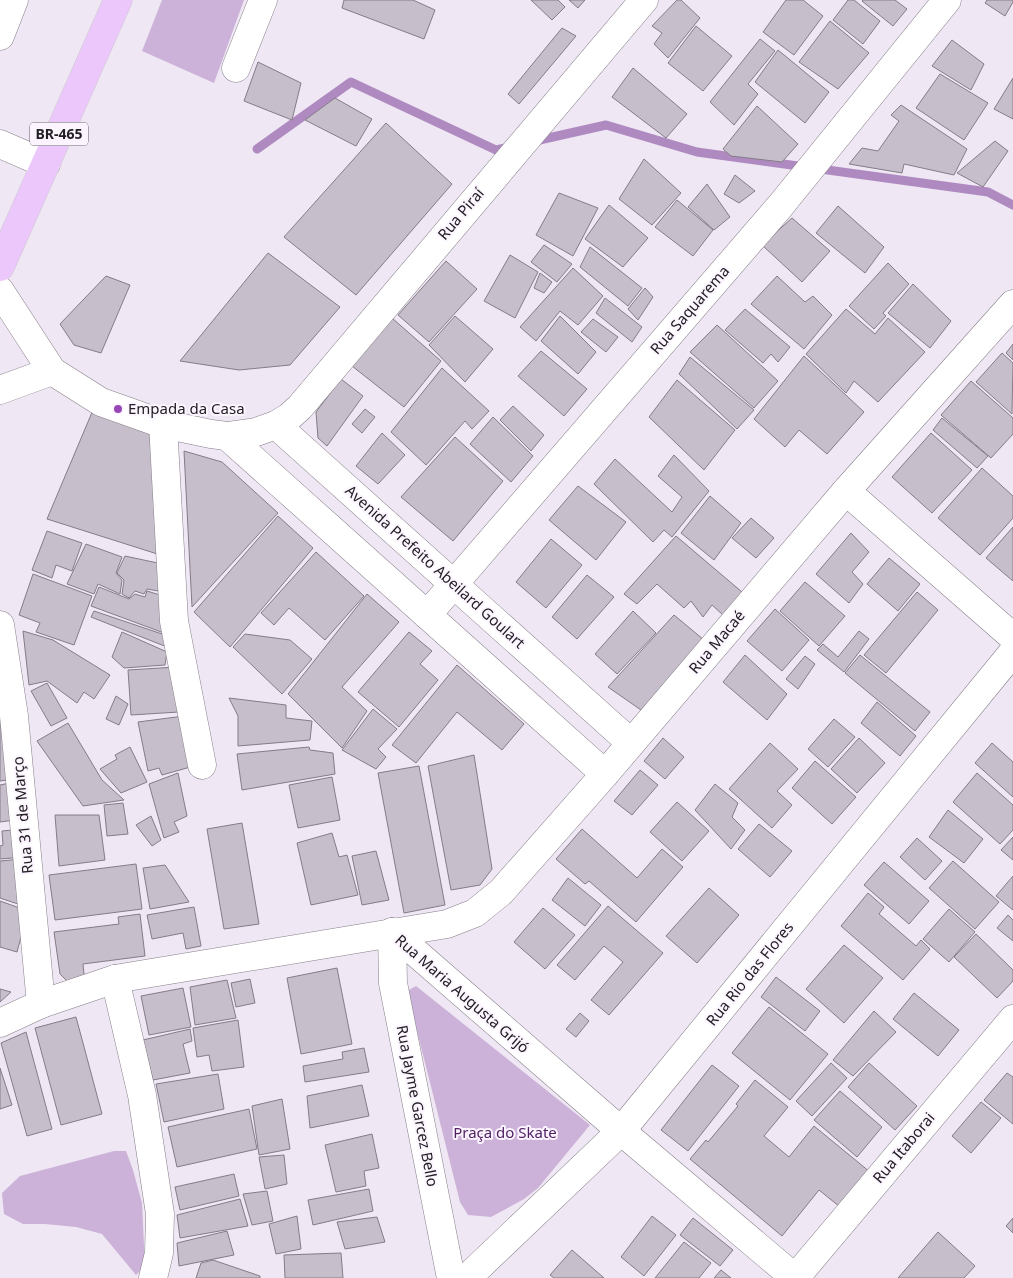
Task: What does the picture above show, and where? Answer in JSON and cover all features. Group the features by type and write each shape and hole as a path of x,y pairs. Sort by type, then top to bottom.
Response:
{"highway":[{"name":"BR-465","path":"0,267 118,0"}],"street":[{"path":"0,36 14,0"},
{"path":"236,68 263,0"},
{"name":"Rua Piraí","path":"276,425 300,407 644,0"},
{"name":"Rua Saquarema","path":"427,615 781,205 947,0"},
{"path":"0,144 46,164"},
{"path":"0,291 52,371 101,402 163,424 211,434 227,436 256,432 276,425"},
{"name":"Rua Macaé","path":"392,932 447,924 475,913 501,892 846,491 1013,304"},
{"path":"0,390 52,371"},
{"path":"163,424 174,621 202,765"},
{"name":"Avenida Prefeito Abeilard Goulart","path":"276,425 631,743"},
{"path":"227,436 604,774"},
{"path":"846,491 1013,637"},
{"name":"Rua 31 de Março","path":"0,625 14,716 41,1004"},
{"name":"Rua Rio das Flores","path":"467,1278 621,1131 1013,652"},
{"name":"Rua Maria Augusta Grijó","path":"0,1023 41,1004 115,979 392,932 621,1131 795,1278"},
{"name":"Rua Jayme Garcez Bello","path":"392,932 393,983 451,1278"},
{"path":"115,979 142,1095 160,1214 159,1253 153,1278"},
{"name":"Rua Itaborai","path":"795,1278 1013,1019"}],"green space":[{"path":"162,0 244,0 214,83 142,51"},
{"name":"Praça do Skate","path":"416,986 590,1125 538,1188 524,1199 491,1217 468,1215 460,1202 407,991"},
{"path":"114,1151 126,1151 142,1203 145,1266 136,1275 102,1234 76,1227 23,1224 4,1214 2,1193 20,1176"}],"building":[{"path":"344,0 413,0 435,10 424,39 342,8"},
{"path":"531,0 558,0 565,7 552,20"},
{"path":"569,0 585,0 578,8"},
{"path":"677,0 681,0 700,18 668,58 654,44 662,33 652,26"},
{"path":"786,0 803,0 823,16 794,55 763,32"},
{"path":"848,0 854,0 880,21 863,44 833,20"},
{"path":"863,0 895,0 907,9 893,26"},
{"path":"987,0 1013,0 1013,2 1005,16 985,3"},
{"path":"830,21 869,53 838,89 799,62"},
{"path":"696,26 732,56 703,91 668,63"},
{"path":"562,28 576,36 519,104 508,94"},
{"path":"760,39 775,51 748,84 758,94 734,125 710,102"},
{"path":"952,40 984,64 971,90 932,66"},
{"path":"778,50 829,92 805,123 755,82"},
{"path":"258,62 301,83 292,120 244,101"},
{"path":"633,68 687,114 666,138 612,97"},
{"path":"940,74 988,103 964,140 916,108"},
{"path":"1013,78 1013,119 994,109"},
{"path":"335,98 372,119 356,146 305,120"},
{"path":"901,105 967,149 954,175 904,164 902,173 849,164 862,148 878,151 899,121 891,115"},
{"path":"757,106 798,144 782,162 731,156 723,149"},
{"path":"386,123 452,184 356,295 284,237"},
{"path":"995,141 1008,151 983,187 957,173"},
{"path":"644,159 681,193 652,225 619,199"},
{"path":"735,175 755,191 739,203 724,194"},
{"path":"707,184 730,217 714,230 688,207"},
{"path":"559,193 598,208 573,256 536,235"},
{"path":"677,200 713,230 693,256 655,227"},
{"path":"609,205 648,238 623,267 585,239"},
{"path":"838,206 884,247 865,273 816,233"},
{"path":"792,218 830,251 802,282 762,245"},
{"path":"544,245 572,264 557,282 531,262"},
{"path":"590,247 642,288 628,306 580,267"},
{"path":"268,253 340,307 290,365 239,370 180,361"},
{"path":"510,255 538,272 515,318 484,301"},
{"path":"446,261 477,289 429,342 398,315"},
{"path":"888,263 909,284 883,313 886,316 874,329 849,306"},
{"path":"573,268 603,296 578,325 560,311 536,341 520,327"},
{"path":"540,273 552,282 544,293 534,288"},
{"path":"106,276 130,285 101,353 74,345 60,324"},
{"path":"777,276 805,302 813,296 832,315 804,349 751,304"},
{"path":"913,284 951,321 930,348 888,313"},
{"path":"645,288 653,297 638,320 628,309"},
{"path":"605,298 642,327 632,342 596,313"},
{"path":"745,309 790,347 778,362 771,354 763,363 725,330"},
{"path":"846,309 875,334 888,318 925,352 878,402 854,381 846,393 806,354"},
{"path":"455,316 493,349 465,382 429,345"},
{"path":"560,316 596,352 578,374 541,341"},
{"path":"392,318 441,361 404,407 352,366"},
{"path":"593,319 618,337 606,352 581,332"},
{"path":"717,325 778,381 754,408 690,352"},
{"path":"1013,344 1013,360 1006,353"},
{"path":"541,351 587,389 564,416 518,376"},
{"path":"1002,353 1013,363 1012,414 976,382"},
{"path":"804,356 864,412 827,454 799,430 785,447 754,419"},
{"path":"690,357 754,410 737,429 679,374"},
{"path":"442,368 489,411 472,429 465,421 426,465 391,432"},
{"path":"341,379 363,396 327,446 318,438 316,412"},
{"path":"677,380 735,430 704,470 649,417"},
{"path":"971,381 1013,418 1013,434 991,458 941,415"},
{"path":"513,406 544,435 531,451 500,420"},
{"path":"365,409 375,417 362,433 352,424"},
{"path":"93,410 149,433 170,558 47,519"},
{"path":"493,417 533,456 511,482 470,444"},
{"path":"942,418 988,456 977,468 933,430"},
{"path":"382,433 405,455 378,484 356,466"},
{"path":"931,433 972,470 932,513 892,477"},
{"path":"455,437 503,481 453,541 401,497"},
{"path":"184,451 222,462 278,513 192,607"},
{"path":"674,455 709,491 672,537 664,530 653,542 594,484 615,459 672,512 682,497 658,476"},
{"path":"982,468 1013,496 1013,518 980,555 938,518"},
{"path":"578,486 626,522 596,560 549,520"},
{"path":"710,496 741,523 714,560 681,533"},
{"path":"278,516 313,548 230,647 194,612"},
{"path":"751,518 774,538 756,558 732,538"},
{"path":"1013,527 1013,581 986,558"},
{"path":"47,531 82,543 72,571 56,565 52,578 32,570"},
{"path":"851,533 869,552 852,572 863,584 849,603 816,574"},
{"path":"676,536 742,592 723,615 712,605 703,617 691,601 684,608 657,584 637,604 624,594"},
{"path":"551,539 582,565 546,608 516,582"},
{"path":"86,544 122,557 116,573 122,580 120,594 98,584 94,594 67,584"},
{"path":"316,552 364,596 325,640 289,608 274,625 261,613"},
{"path":"125,556 167,565 164,592 147,589 144,594 135,591 129,598 122,594 124,580 117,573"},
{"path":"889,558 920,584 898,611 867,584"},
{"path":"33,574 92,596 74,645 36,632 40,623 19,615"},
{"path":"587,575 614,597 577,639 552,617"},
{"path":"805,582 845,616 819,646 780,611"},
{"path":"99,587 129,599 135,594 145,597 147,591 170,598 164,633 91,606"},
{"path":"917,592 938,610 886,673 864,655"},
{"path":"367,594 399,622 342,687 367,711 342,748 288,694"},
{"path":"775,609 809,640 782,671 747,641"},
{"path":"94,611 168,636 167,647 91,617"},
{"path":"633,611 656,633 617,674 595,654"},
{"path":"674,615 704,640 641,710 608,687"},
{"path":"23,631 53,640 110,675 94,699 84,692 77,703 47,681 29,685"},
{"path":"859,631 869,639 844,672 817,650 823,644 838,657"},
{"path":"122,632 167,652 165,665 124,668 112,657"},
{"path":"409,632 432,651 420,664 438,680 399,727 358,692"},
{"path":"245,634 290,640 312,659 282,694 233,647"},
{"path":"745,655 787,694 767,720 723,682"},
{"path":"860,655 930,712 915,731 845,673"},
{"path":"805,656 815,664 798,689 786,679"},
{"path":"457,665 524,724 502,750 457,712 416,763 392,745"},
{"path":"176,667 179,712 131,715 128,670"},
{"path":"47,683 67,718 51,726 31,691"},
{"path":"116,696 128,704 119,725 106,719"},
{"path":"229,698 286,705 286,718 312,721 310,740 238,746 238,716"},
{"path":"877,702 916,736 900,756 861,723"},
{"path":"373,709 397,729 378,749 386,757 376,769 342,750"},
{"path":"0,712 7,780 0,781"},
{"path":"184,716 194,766 162,775 159,768 148,771 138,722"},
{"path":"834,719 855,737 828,767 808,749"},
{"path":"68,723 102,780 124,800 83,806 37,741"},
{"path":"663,738 684,757 665,779 644,761"},
{"path":"859,738 885,763 857,793 831,769"},
{"path":"770,743 798,769 777,791 792,805 772,828 729,789"},
{"path":"992,743 1013,762 1013,797 975,763"},
{"path":"130,747 147,782 121,793 100,769 117,759 115,755"},
{"path":"309,747 310,750 333,753 335,774 242,790 237,754"},
{"path":"474,755 492,869 480,885 451,890 428,766"},
{"path":"815,761 856,797 832,824 792,788"},
{"path":"419,766 445,905 404,913 378,773"},
{"path":"640,770 658,785 632,815 614,801"},
{"path":"178,773 187,816 174,822 179,832 164,838 149,784"},
{"path":"977,773 1013,805 1013,830 1000,844 953,802"},
{"path":"332,777 340,820 298,828 289,785"},
{"path":"10,783 15,820 0,822 0,785"},
{"path":"715,784 738,803 732,817 745,830 731,849 695,810"},
{"path":"677,802 709,831 682,861 650,832"},
{"path":"123,803 128,834 107,836 104,805"},
{"path":"948,810 983,839 964,863 929,837"},
{"path":"55,815 99,815 105,860 59,866"},
{"path":"151,816 161,840 152,846 136,825"},
{"path":"242,823 259,924 224,929 207,829"},
{"path":"759,824 792,851 770,877 738,849"},
{"path":"22,829 24,857 0,859 0,846 3,845 2,831"},
{"path":"582,829 637,878 662,849 683,867 636,922 589,881 585,884 556,859"},
{"path":"332,833 339,857 347,855 358,895 311,905 297,843"},
{"path":"1013,837 1013,860 1001,850"},
{"path":"917,838 942,861 925,880 900,857"},
{"path":"376,851 389,900 362,905 352,856"},
{"path":"22,859 30,908 0,898 0,861"},
{"path":"953,861 999,902 975,929 929,888"},
{"path":"884,862 929,901 909,924 864,885"},
{"path":"136,864 142,909 55,920 49,875"},
{"path":"165,865 189,902 150,909 143,868"},
{"path":"1013,876 1013,910 996,896"},
{"path":"568,878 601,905 585,926 552,900"},
{"path":"709,888 739,915 697,963 666,936"},
{"path":"868,893 884,907 879,914 916,946 921,940 930,949 903,980 841,926"},
{"path":"0,901 28,911 17,952 0,947"},
{"path":"608,906 663,953 609,1015 591,1000 623,962 604,946 575,980 557,965"},
{"path":"194,907 201,946 186,949 183,933 152,939 147,915"},
{"path":"543,908 575,935 545,969 514,942"},
{"path":"949,909 975,932 949,962 923,939"},
{"path":"140,914 145,956 83,964 85,984 71,985 60,974 54,932 119,924 118,917"},
{"path":"1008,915 1013,920 1013,941 997,928"},
{"path":"976,934 1013,970 1013,981 997,998 954,957"},
{"path":"844,945 883,978 844,1023 806,989"},
{"path":"337,968 352,1044 301,1054 287,978"},
{"path":"776,977 820,1011 805,1031 761,997"},
{"path":"250,979 255,1003 236,1007 231,983"},
{"path":"227,980 236,1018 195,1025 190,987"},
{"path":"183,988 191,1027 149,1035 141,996"},
{"path":"0,989 11,992 0,1002"},
{"path":"914,993 959,1030 938,1056 893,1019"},
{"path":"769,1007 828,1054 790,1100 732,1053"},
{"path":"874,1011 896,1032 853,1076 833,1060"},
{"path":"580,1013 589,1021 576,1037 566,1029"},
{"path":"76,1017 102,1114 61,1125 35,1028"},
{"path":"238,1020 244,1067 212,1071 209,1055 197,1057 193,1028"},
{"path":"190,1029 192,1041 183,1044 190,1073 153,1080 143,1040"},
{"path":"26,1032 52,1129 27,1136 1,1043"},
{"path":"364,1048 369,1072 305,1082 303,1066 343,1059 342,1052"},
{"path":"831,1063 847,1078 812,1116 796,1101"},
{"path":"869,1063 917,1106 895,1130 848,1087"},
{"path":"712,1065 739,1086 688,1151 661,1130"},
{"path":"0,1068 12,1105 0,1109"},
{"path":"1007,1073 1013,1077 1013,1124 984,1100"},
{"path":"218,1074 224,1109 164,1122 156,1084"},
{"path":"755,1080 788,1107 764,1136 789,1157 814,1126 870,1172 840,1207 819,1190 782,1236 690,1159 706,1140 708,1142 738,1106 736,1104"},
{"path":"362,1085 369,1116 310,1128 307,1096"},
{"path":"840,1091 882,1127 857,1157 814,1120"},
{"path":"282,1099 290,1149 259,1155 252,1106"},
{"path":"981,1102 1001,1118 971,1153 952,1136"},
{"path":"249,1109 257,1149 177,1167 168,1127"},
{"path":"372,1134 379,1168 364,1171 366,1186 336,1192 325,1145"},
{"path":"284,1155 287,1184 265,1189 259,1157"},
{"path":"234,1174 239,1196 180,1210 175,1187"},
{"path":"369,1189 373,1211 313,1225 308,1200"},
{"path":"267,1191 273,1221 252,1225 243,1194"},
{"path":"240,1199 248,1226 180,1238 177,1215"},
{"path":"297,1216 301,1249 276,1254 269,1224"},
{"path":"652,1216 676,1235 644,1276 621,1257"},
{"path":"377,1217 385,1242 345,1249 337,1222"},
{"path":"693,1218 733,1250 720,1266 680,1235"},
{"path":"1013,1218 1013,1233 1006,1226"},
{"path":"227,1231 234,1255 179,1266 177,1243"},
{"path":"938,1232 975,1266 964,1278 898,1278"},
{"path":"684,1242 711,1263 699,1278 655,1278"},
{"path":"572,1250 604,1278 554,1278 550,1275"},
{"path":"341,1253 343,1278 285,1278 284,1255"},
{"path":"213,1260 260,1276 260,1278 196,1278 201,1263"},
{"path":"721,1270 731,1278 714,1278"}],"waterway":[{"path":"257,149 351,82 496,150 510,147"},
{"path":"535,141 606,125 697,152 988,192 1013,205"}],"place":[{"name":"Empada da Casa","path":"118,409"}]}
